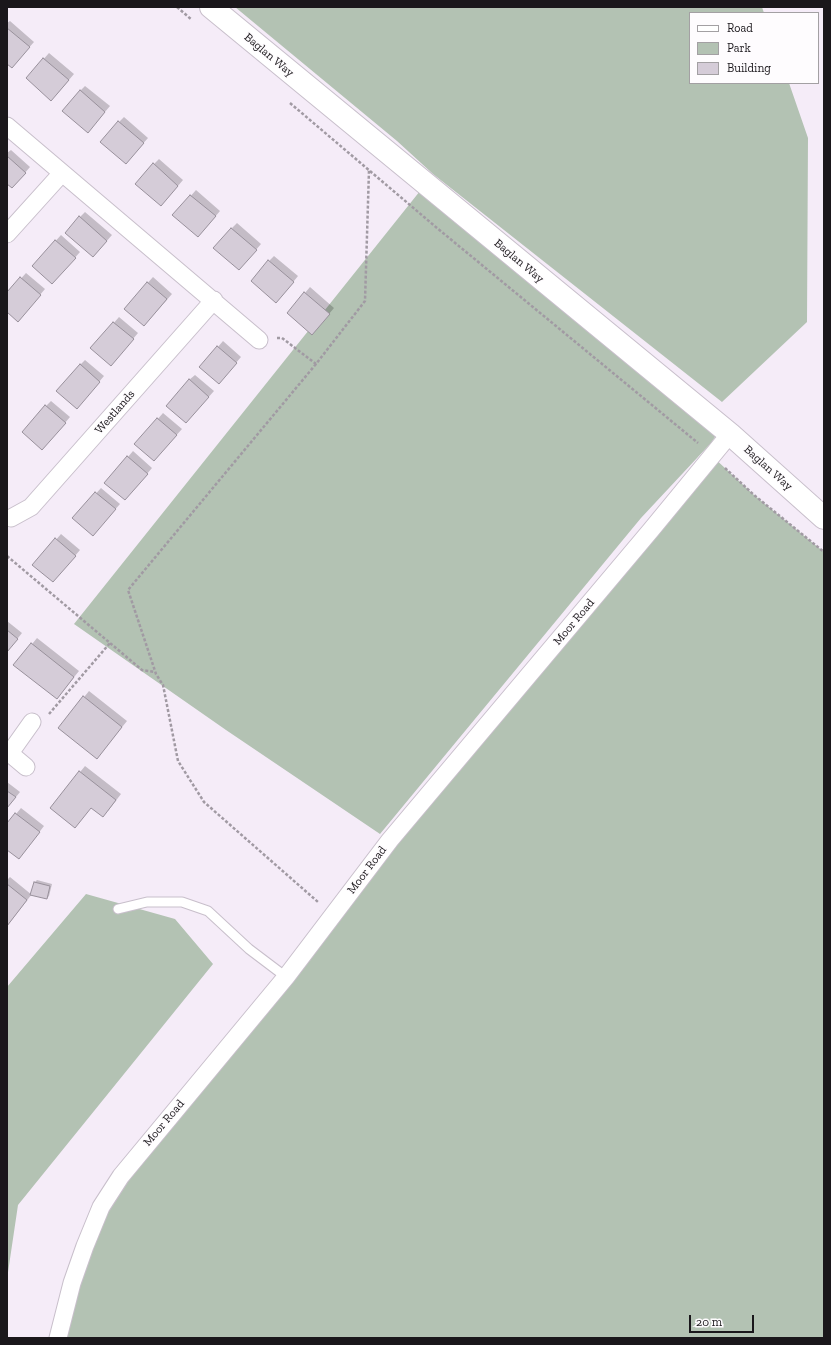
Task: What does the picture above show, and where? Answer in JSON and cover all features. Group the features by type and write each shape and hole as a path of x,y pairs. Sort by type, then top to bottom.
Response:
{"street":[{"name":"Baglan Way","path":"211,7 730,434 824,518"},
{"path":"7,126 260,340"},
{"path":"7,234 62,173"},
{"name":"Westlands","path":"12,518 31,507 214,300"},
{"name":"Moor Road","path":"58,1338 72,1284 85,1246 101,1207 121,1176 286,977 390,840 730,434"},
{"path":"26,767 8,752 32,722"}],"lane":[{"path":"118,909 147,902 182,902 208,911 249,949 286,977"}],"path":[{"path":"177,7 195,22"},
{"path":"285,98 437,228 685,432 754,495 824,552"},
{"path":"321,904 204,802 178,761 163,685 155,672 128,590 316,364 364,301 368,170"},
{"path":"260,340 282,338 316,364"},
{"path":"7,556 142,670 155,672"},
{"path":"32,722 44,721 110,643"}],"green space":[{"path":"235,7 762,7 764,12 689,12 689,84 789,84 808,138 807,322 722,402 433,174 397,141"},
{"path":"420,191 717,434 711,443 641,518 380,834 226,730 74,624"},
{"path":"712,456 754,495 824,552 824,1338 58,1338 101,1207"},
{"path":"86,894 175,919 213,964 18,1205 7,1279 7,987"}],"building":[{"path":"7,28 30,47 12,68 7,64"},
{"path":"43,58 69,80 51,101 26,78"},
{"path":"80,90 105,112 88,133 62,111"},
{"path":"118,121 144,143 126,164 100,142"},
{"path":"7,156 26,173 12,188 7,184"},
{"path":"153,163 178,186 161,206 135,184"},
{"path":"190,195 216,216 198,237 172,215"},
{"path":"79,216 107,241 93,257 65,233"},
{"path":"231,228 257,250 239,270 213,248"},
{"path":"55,240 76,258 52,284 32,266"},
{"path":"268,260 294,282 276,303 251,281"},
{"path":"20,277 41,295 18,322 7,312 7,292"},
{"path":"147,282 167,299 144,326 124,309"},
{"path":"304,292 330,314 312,335 287,313"},
{"path":"113,322 134,339 111,366 90,348"},
{"path":"217,346 237,363 219,384 199,367"},
{"path":"80,364 100,382 77,409 56,391"},
{"path":"189,379 209,397 186,423 166,406"},
{"path":"45,405 66,423 42,450 22,432"},
{"path":"157,418 177,435 154,461 134,444"},
{"path":"127,456 148,474 125,500 104,483"},
{"path":"95,492 116,509 93,536 72,518"},
{"path":"55,538 76,556 53,582 32,565"},
{"path":"7,630 18,639 7,652"},
{"path":"31,643 74,677 57,699 13,665"},
{"path":"83,696 122,727 97,759 58,728"},
{"path":"79,771 116,800 103,817 91,808 75,828 50,808"},
{"path":"7,791 16,797 7,808"},
{"path":"15,813 40,832 19,859 7,850 7,823"},
{"path":"34,882 50,886 47,899 30,895"},
{"path":"7,884 27,900 7,926"}]}
